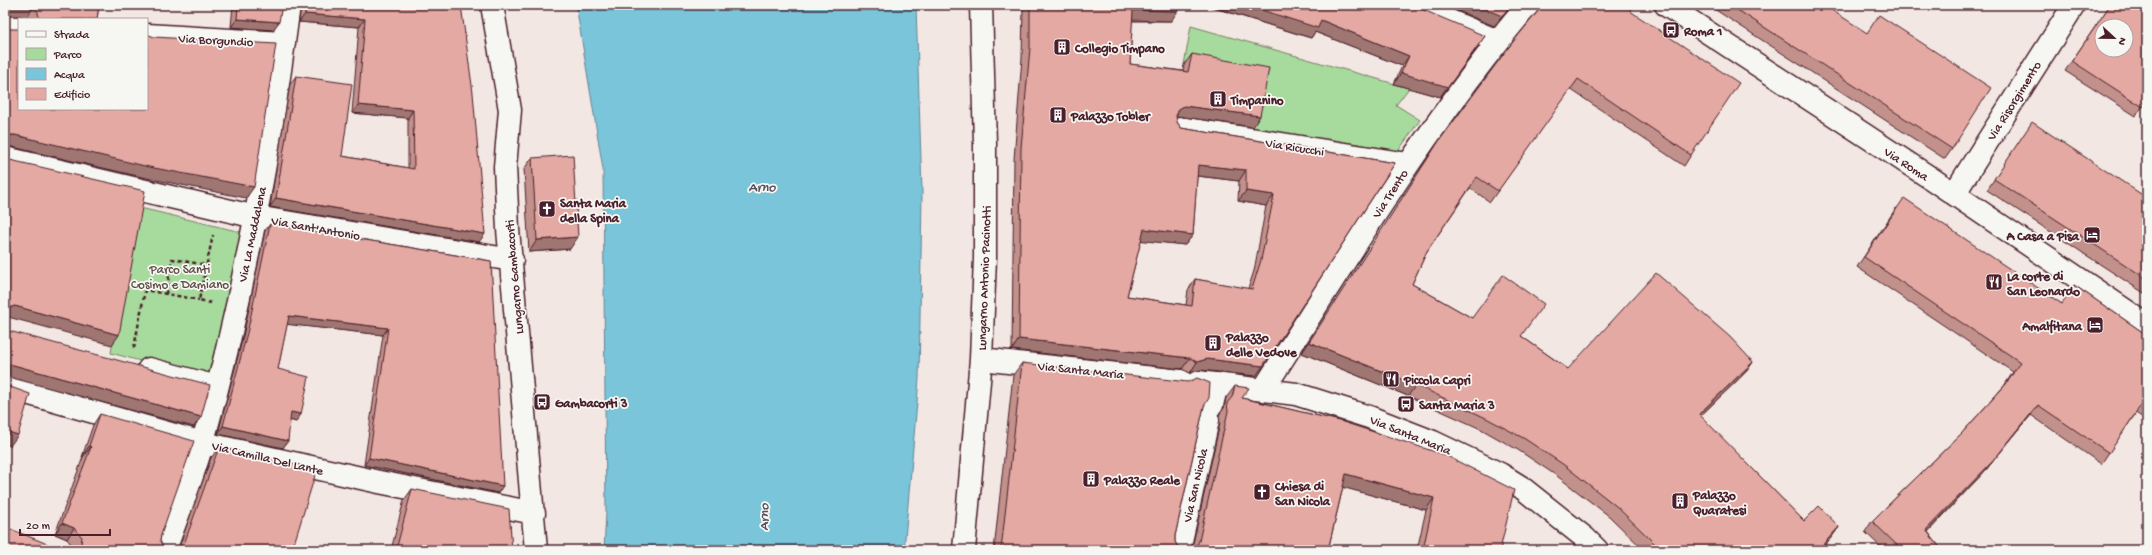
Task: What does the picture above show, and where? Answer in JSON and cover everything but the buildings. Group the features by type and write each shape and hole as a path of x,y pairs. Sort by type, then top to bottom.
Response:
{"street":[{"name":"Via La Maddalena","path":"165,550 203,443 256,217 290,5"},
{"name":"Lungarno Gambacorti","path":"492,5 510,110 505,167 536,550"},
{"name":"Lungarno Antonio Pacinotti","path":"964,550 981,359 985,236 985,143 981,5"},
{"path":"1412,5 1498,41"},
{"name":"Via Trento","path":"1263,390 1408,164 1498,41 1528,5"},
{"name":"Via Roma","path":"1666,5 1954,194 2147,325"},
{"name":"Via Risorgimento","path":"1954,194 2074,5"},
{"path":"5,27 18,28"},
{"name":"Via Borgundio","path":"148,35 284,43"},
{"name":"Via Ricucchi","path":"1182,128 1408,164"},
{"name":"Via Sant'Antonio","path":"5,158 256,217 512,260"},
{"path":"130,358 217,387"},
{"name":"Via Santa Maria","path":"981,359 1296,394 1369,417 1433,442 1474,462 1521,487 1585,538 1597,550"},
{"name":"Via San Nicola","path":"1179,550 1210,413 1198,382"},
{"name":"Via Camilla Del Lante","path":"5,387 203,443 379,482 534,513"}],"path":[{"path":"199,300 213,233"},
{"path":"166,294 172,259 206,265"},
{"path":"130,358 145,290 212,303 210,310"}],"green space":[{"path":"1191,26 1409,88 1396,105 1420,120 1396,154 1252,133 1262,79 1184,65"},
{"name":"Parco Santi Cosimo e Damiano","path":"136,207 245,233 214,381 111,353"}],"water":[{"name":"Arno","path":"576,5 916,5 922,192 919,379 904,550 604,550 606,512 603,169"}],"place":[{"name":"Roma 1","path":"1671,30"},
{"name":"Collegio Timpano","path":"1062,47"},
{"name":"Timpanino","path":"1218,99"},
{"name":"Palazzo Tobler","path":"1058,115"},
{"name":"Santa Maria della Spina","path":"547,209"},
{"name":"A Casa a Pisa","path":"2092,235"},
{"name":"La corte di San Leonardo","path":"1994,282"},
{"name":"Amalfitana","path":"2095,325"},
{"name":"Palazzo delle Vedove","path":"1213,343"},
{"name":"Piccola Capri","path":"1391,379"},
{"name":"Gambacorti 3","path":"542,402"},
{"name":"Santa Maria 3","path":"1406,404"},
{"name":"Palazzo Reale","path":"1091,479"},
{"name":"Chiesa di San Nicola","path":"1262,492"},
{"name":"Palazzo Quaratesi","path":"1680,501"}]}
